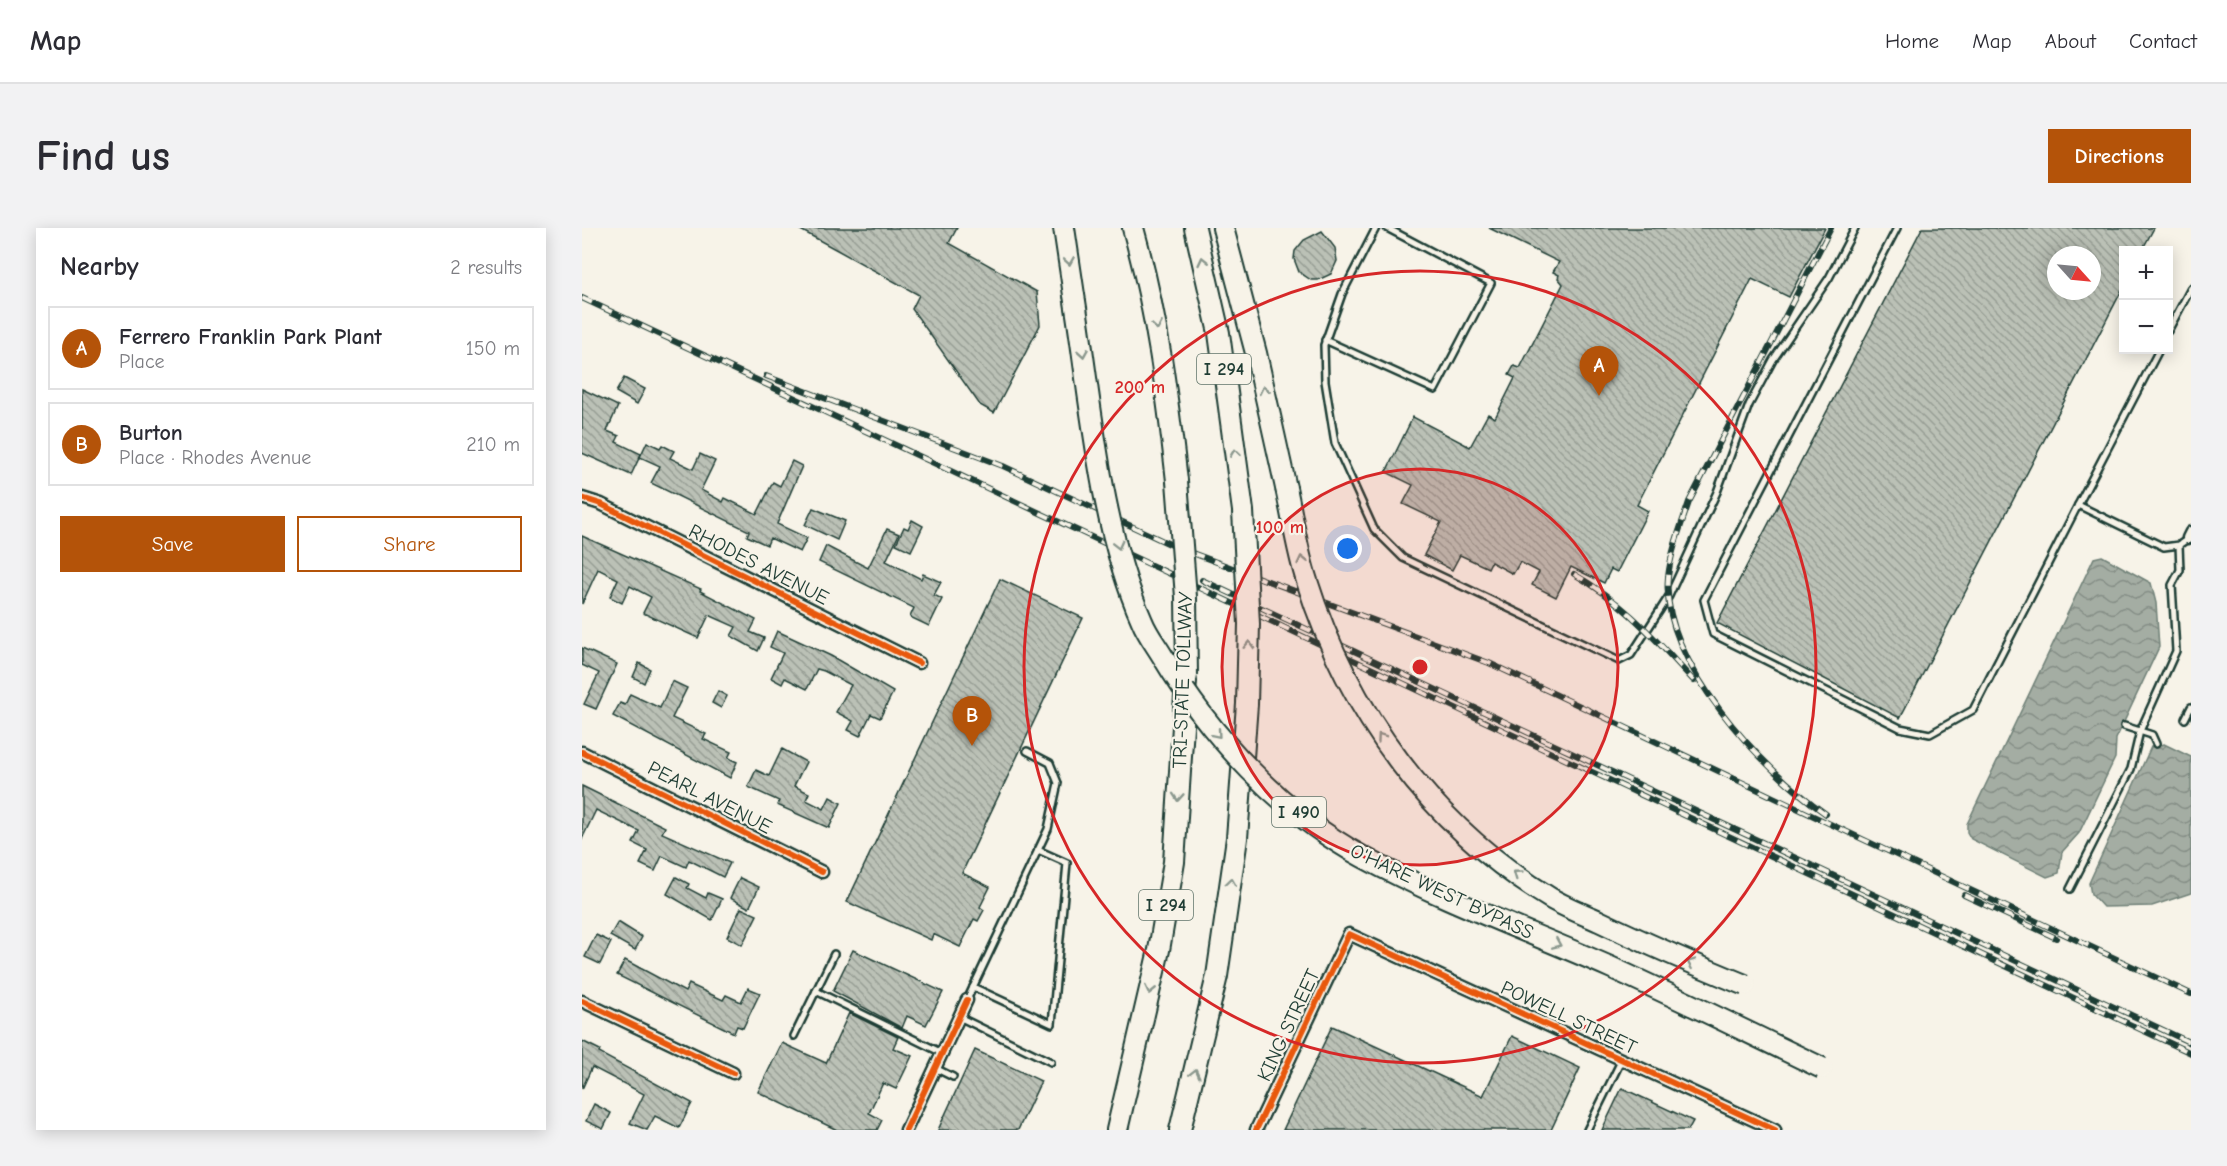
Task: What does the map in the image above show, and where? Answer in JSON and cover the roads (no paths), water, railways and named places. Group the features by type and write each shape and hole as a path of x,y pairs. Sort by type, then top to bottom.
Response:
{"highway":[{"name":"O'HARE WEST BYPASS","path":"1064,228 1103,488 1123,565 1142,622 1177,681 1215,733 1264,783 1313,824 1363,857 1611,968 1821,1068"},
{"name":"TRI-STATE TOLLWAY","path":"1117,1130 1158,950 1174,862 1187,676 1186,597 1166,381 1152,295 1133,228"},
{"name":"I 294","path":"1180,1130 1217,976 1237,838 1247,704 1249,624 1243,511 1219,333 1195,228"},
{"name":"O'HARE WEST BYPASS","path":"1223,228 1256,353 1306,580 1339,667 1370,722 1403,770 1442,812 1493,857 1550,898 1652,947 1744,986"}],"street":[{"name":"RHODES AVENUE","path":"582,498 611,509 919,663"},
{"name":"PEARL AVENUE","path":"582,752 822,872"},
{"name":"POWELL STREET","path":"1349,934 1775,1130"},
{"name":"KING STREET","path":"1256,1130 1349,934"},
{"path":"906,1130 967,1000"},
{"path":"582,1001 733,1073"}],"lane":[{"path":"1376,228 1342,294 1325,340 1325,381 1335,443 1374,529 1403,558 1619,661 1631,655 1669,596 1717,492 1749,405 1773,360 1829,278 1855,228"},
{"path":"1325,340 1435,390 1491,283 1387,228"},
{"path":"1897,228 1704,600 1713,634 1900,728 1930,734 1973,710 2157,354"},
{"path":"2173,323 2191,288"},
{"path":"2078,505 2164,547 2187,539"},
{"path":"2070,889 2131,769 2140,731 2176,651 2172,585 2180,570 2187,539"},
{"path":"2185,719 2191,707"},
{"path":"2124,726 2152,735 2156,744"},
{"path":"967,1000 1048,829 1058,783 1050,763 1027,751"},
{"path":"973,987 1052,1024 1067,863 1038,850"},
{"path":"794,1036 834,954"},
{"path":"816,991 942,1053"},
{"path":"959,1017 1051,1062"},
{"path":"1587,1130 1622,1059"},
{"path":"935,1068 953,1077"}],"water":[{"path":"2102,556 2151,583 2156,603 2159,647 2116,739 2115,758 2079,833 2062,852 2059,873 2047,877 1971,839 1967,832 1967,824 2094,558"},
{"path":"2164,744 2191,757 2191,893 2152,906 2103,907 2091,894 2089,883 2151,747"}],"railway":[{"path":"1826,814 1774,770 1746,742 1720,710 1698,677 1680,643 1670,609 1668,577 1674,548 1689,502 1831,228"},
{"path":"582,298 2191,1053"},
{"path":"766,376 1003,466 1176,547 1489,663 2191,994"},
{"path":"1574,574 1624,610 1694,681"},
{"path":"1202,580 2191,1043"},
{"path":"1964,895 2056,938"}],"place":[{"name":"Ferrero Franklin Park Plant","path":"1599,396"},
{"name":"Burton","path":"972,746"}]}
